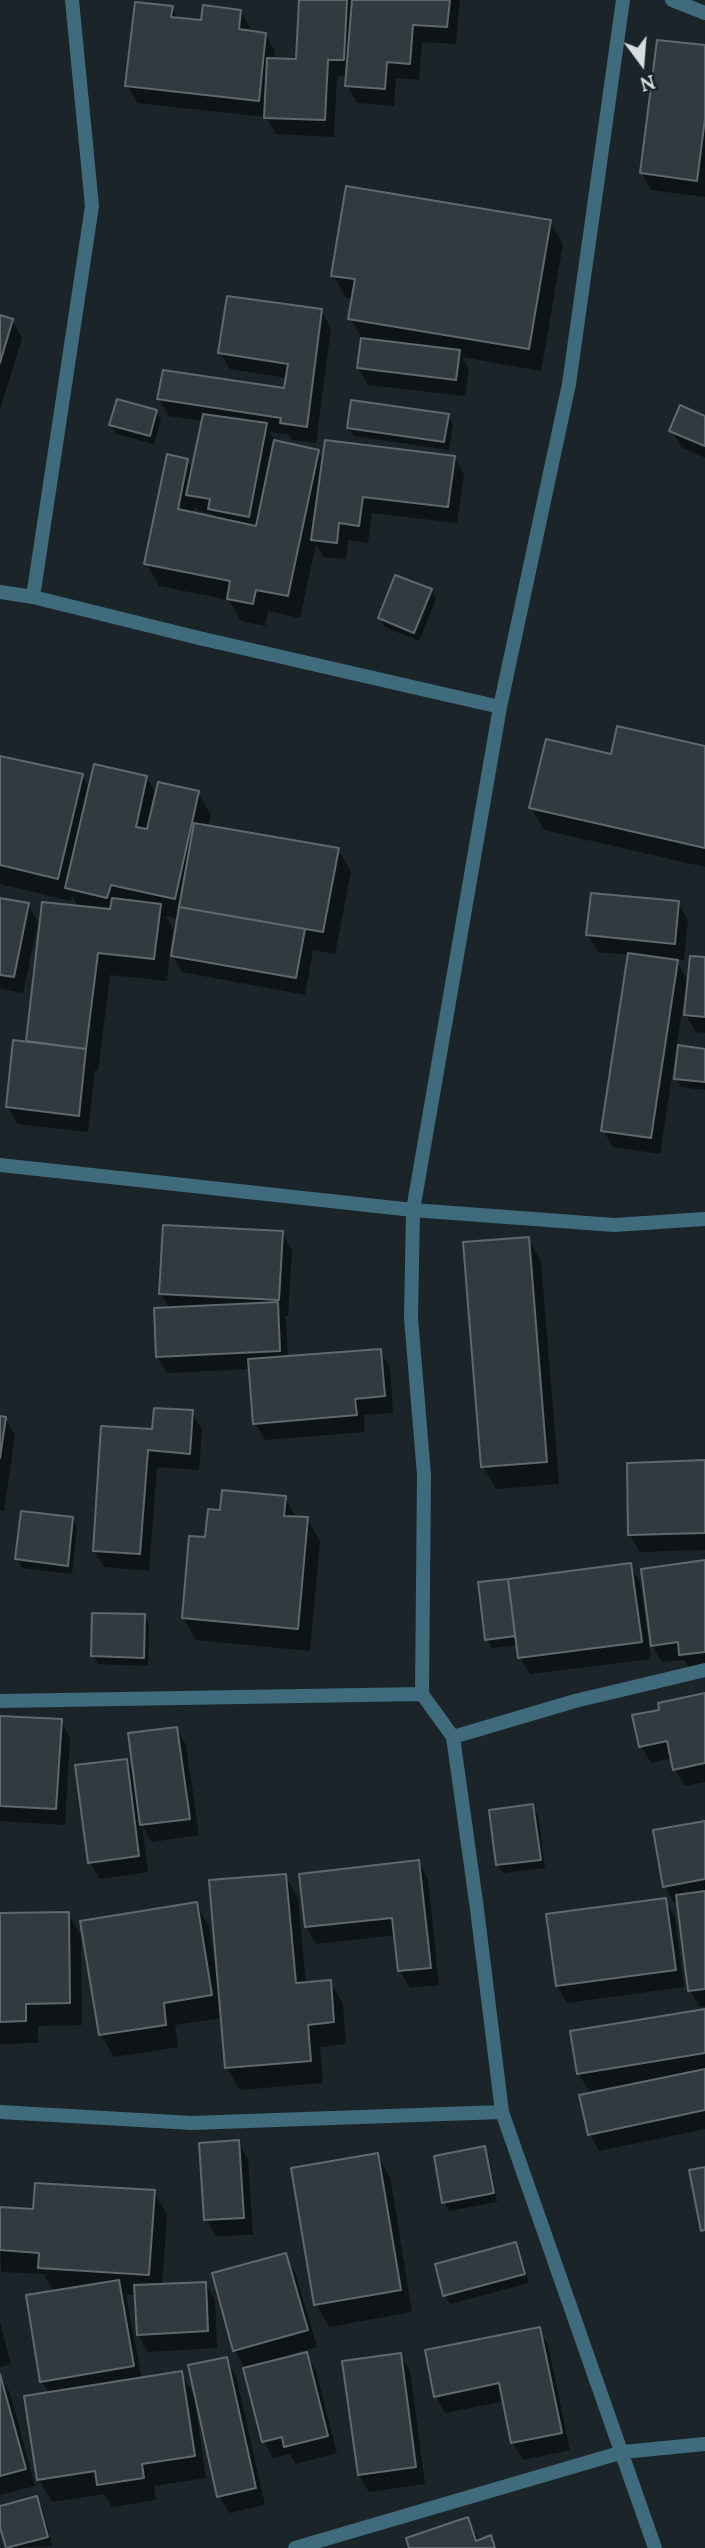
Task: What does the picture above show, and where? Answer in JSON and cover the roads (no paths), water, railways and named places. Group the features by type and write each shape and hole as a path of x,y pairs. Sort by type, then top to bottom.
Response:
{"street":[{"path":"33,597 92,206 72,0"},
{"path":"623,0 569,384 500,707 413,1210 411,1318 424,1475 422,1693 453,1737 502,2112 655,2548"},
{"path":"672,0 705,13"},
{"path":"0,592 33,597 199,639 500,707"},
{"path":"0,1165 413,1210 614,1225 705,1219"},
{"path":"453,1737 575,1701 705,1670"},
{"path":"0,1701 422,1693"},
{"path":"0,2112 192,2123 502,2112"},
{"path":"295,2548 623,2452 705,2444"}]}
